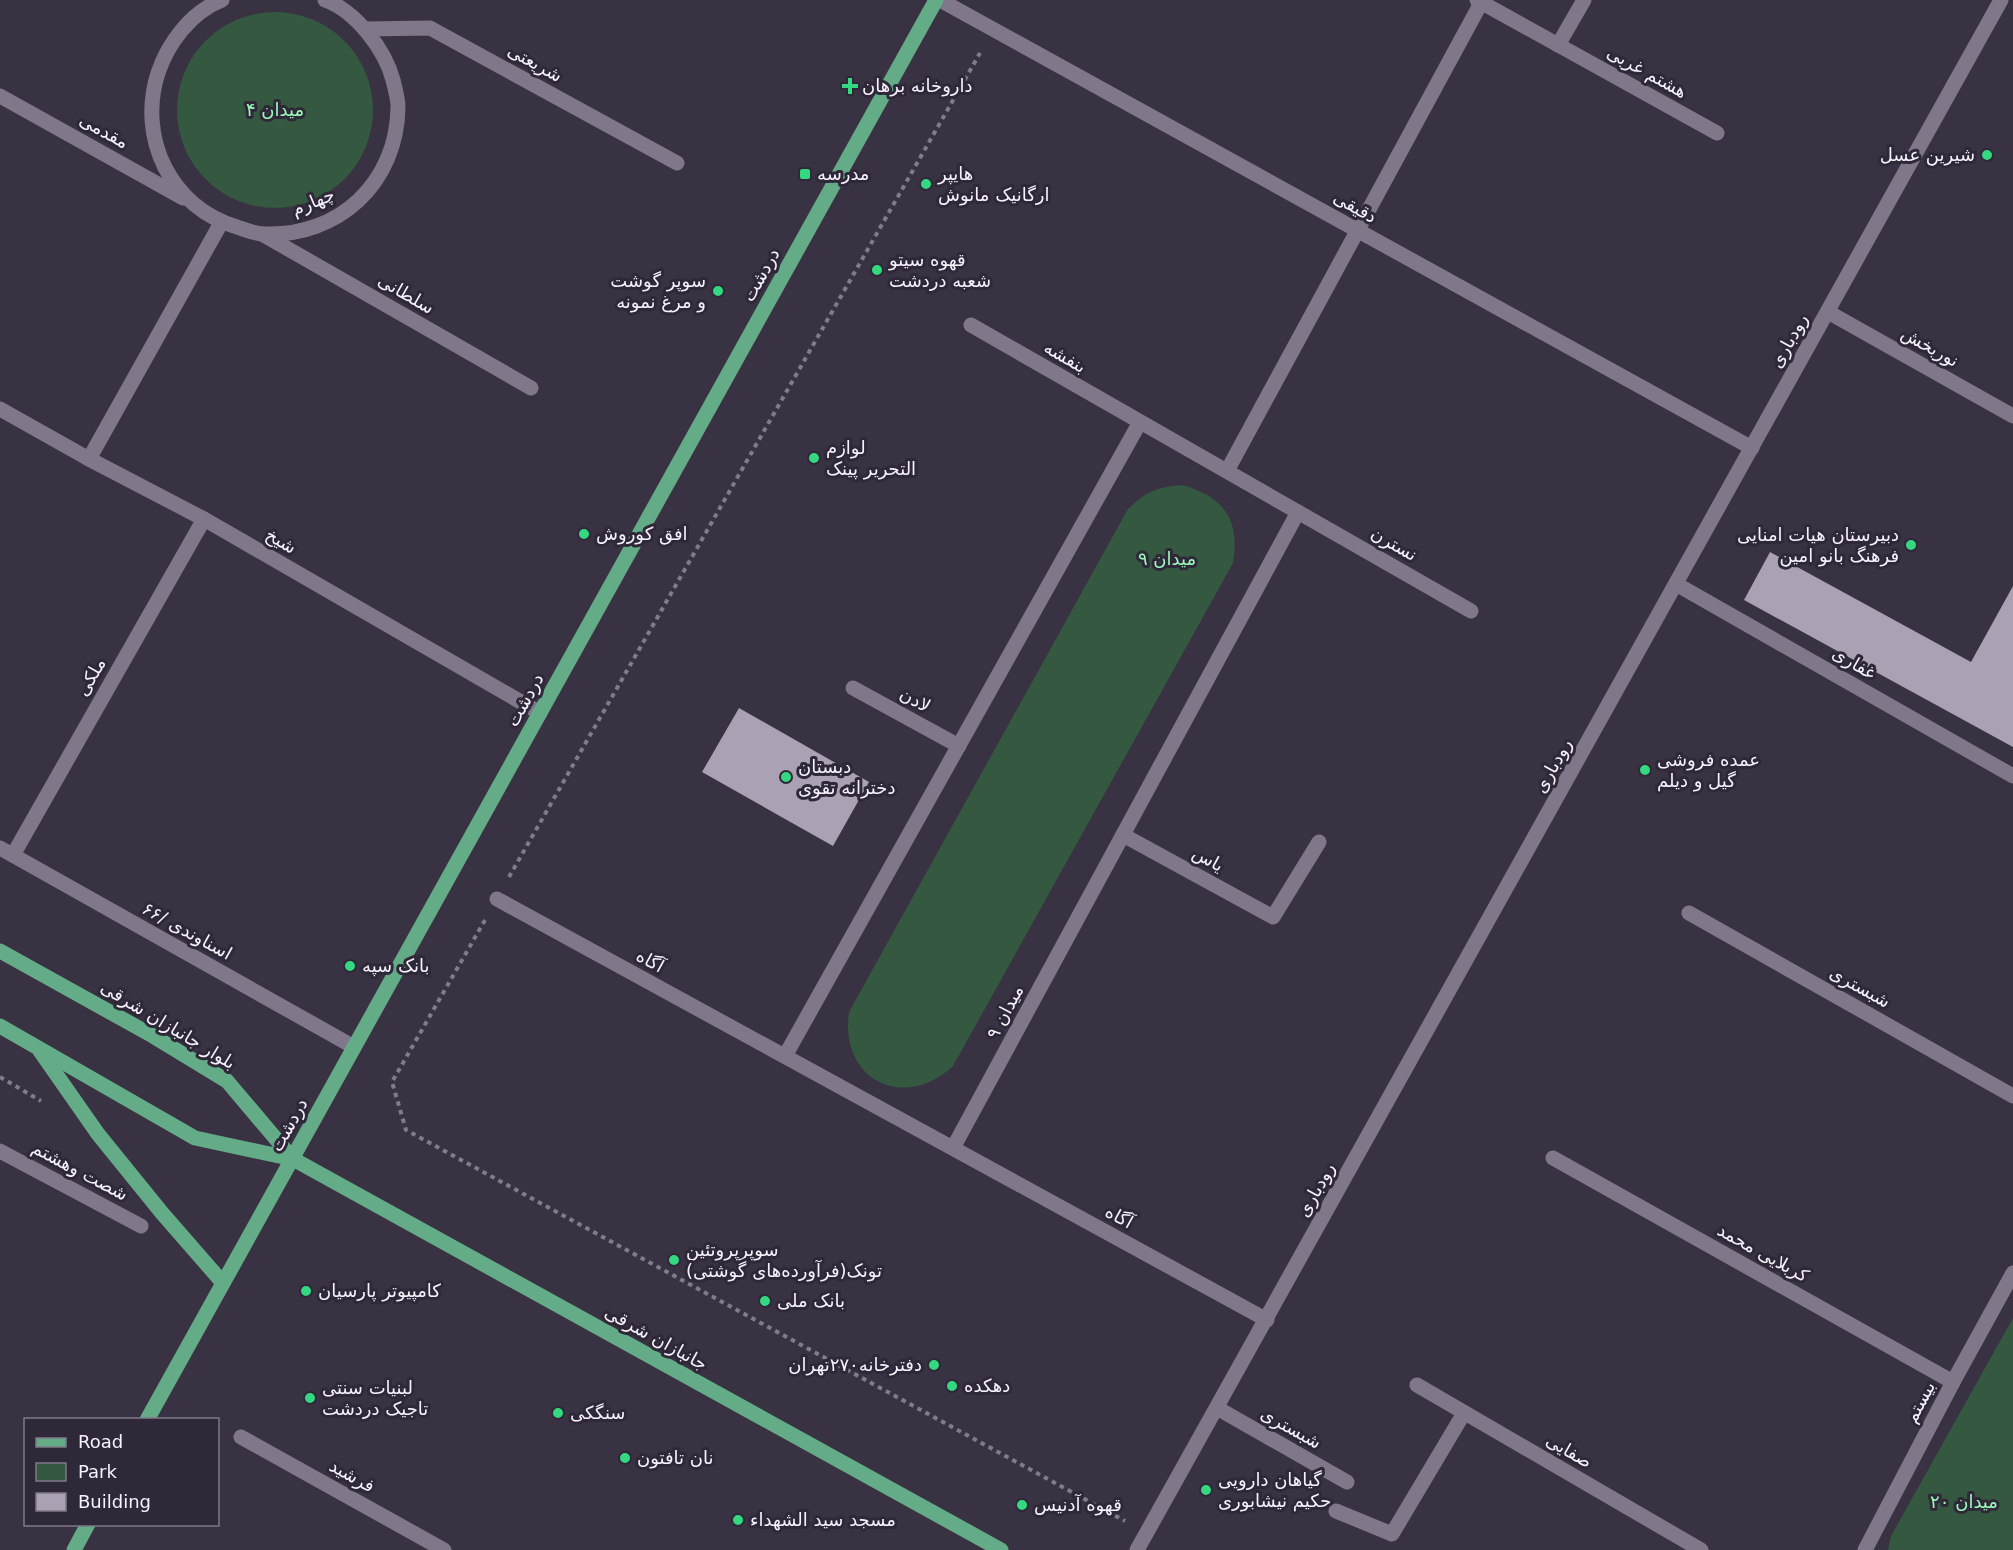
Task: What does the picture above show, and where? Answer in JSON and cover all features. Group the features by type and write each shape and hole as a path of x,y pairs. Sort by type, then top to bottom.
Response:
{"main road":[{"name":"دردشت","path":"148,1418 938,0"},
{"name":"بلوار جانبازان شرقی","path":"0,951 153,1036 227,1081 293,1159"},
{"path":"0,1026 195,1138 293,1159"},
{"path":"36,1046 98,1134 162,1214 223,1283"},
{"name":"جانبازان شرقی","path":"293,1159 1001,1550"},
{"path":"74,1550 87,1526"}],"street":[{"name":"چهارم","path":"222,0 187,24 164,56 152,93 152,132 165,169 188,201 221,223 262,234 304,231 343,214 374,185 393,148 398,105 389,64 366,29 331,1"},
{"name":"دقیقی","path":"938,0 1752,448"},
{"path":"1558,45 1584,0"},
{"name":"رودباری","path":"1137,1550 2001,0"},
{"path":"1227,471 1479,1"},
{"name":"هشتم غربی","path":"1479,1 1717,133"},
{"name":"شریعتی","path":"366,29 430,28 677,164"},
{"name":"مقدمی","path":"0,96 188,201"},
{"path":"89,459 221,223"},
{"name":"سلطانی","path":"262,234 531,388"},
{"name":"نوربخش","path":"1828,312 2013,416"},
{"name":"بنفشه","path":"971,325 1140,422"},
{"name":"شیخ","path":"0,409 204,519 540,713"},
{"path":"953,1148 785,1056 1140,422 1298,512"},
{"name":"نسترن","path":"1298,512 1471,611"},
{"name":"میدان ۹","path":"953,1148 1298,512"},
{"name":"ملکی","path":"6,851 204,519"},
{"name":"غفاری","path":"1676,584 2013,776"},
{"name":"لادن","path":"853,688 959,746"},
{"name":"یاس","path":"1123,835 1273,917 1319,842"},
{"name":"اسناوندی /۶۶","path":"6,851 354,1047"},
{"name":"آگاه","path":"497,899 785,1056"},
{"name":"شبستری","path":"1689,913 2013,1096"},
{"name":"آگاه","path":"953,1148 1267,1320"},
{"name":"شصت وهشتم","path":"0,1151 141,1226"},
{"name":"کربلایی محمد","path":"1553,1158 1953,1382"},
{"name":"بیستم","path":"1865,1550 1953,1382 2013,1274"},
{"name":"صفایی","path":"1417,1385 1701,1550"},
{"name":"شبستری","path":"1217,1408 1347,1482"},
{"path":"1336,1511 1392,1534 1464,1413"},
{"name":"فرشید","path":"241,1437 444,1550"}],"path":[{"path":"993,30 392,1082 406,1130 1147,1533"}],"green space":[{"name":"میدان ۴","path":"265,12 285,12 313,19 337,34 351,48 366,72 373,100 373,120 366,148 351,172 337,186 313,201 285,208 265,208 237,201 213,186 199,172 184,148 177,120 177,100 184,72 199,48 213,34 237,19"},
{"name":"میدان ۹","path":"1183,485 1210,497 1226,513 1234,534 1233,563 953,1066 934,1080 915,1087 896,1087 879,1082 865,1071 854,1056 849,1036 849,1012 1128,509 1153,491"},
{"name":"میدان ۲۰","path":"2013,1318 2013,1550 1888,1550 1891,1536"}],"building":[{"path":"1770,552 1971,662 2013,586 2013,747 1744,600"},
{"name":"دبستان دخترانه تقوی","path":"739,708 869,782 833,846 702,772"}],"place":[{"name":"داروخانه برهان","path":"850,86"},
{"name":"شیرین عسل","path":"1987,155"},
{"name":"مدرسه","path":"805,174"},
{"name":"هایپر ارگانیک مانوش","path":"926,184"},
{"name":"قهوه سیتو شعبه دردشت","path":"877,270"},
{"name":"سوپر گوشت و مرغ نمونه","path":"718,291"},
{"name":"لوازم التحریر پینک","path":"814,458"},
{"name":"افق کوروش","path":"584,534"},
{"name":"دبیرستان هیات امنایی فرهنگ بانو امین","path":"1911,545"},
{"name":"عمده فروشی گیل و دیلم","path":"1645,770"},
{"name":"دبستان دخترانه تقوی","path":"786,777"},
{"name":"بانک سپه","path":"350,966"},
{"name":"سوپرپروتئین تونک(فرآورده‌های گوشتی)","path":"674,1260"},
{"name":"کامپیوتر پارسیان","path":"306,1291"},
{"name":"بانک ملی","path":"765,1301"},
{"name":"دفترخانه۲۷۰تهران","path":"934,1365"},
{"name":"دهکده","path":"952,1386"},
{"name":"لبنیات سنتی تاجیک دردشت","path":"310,1398"},
{"name":"سنگکی","path":"558,1413"},
{"name":"نان تافتون","path":"625,1458"},
{"name":"گیاهان دارویی حکیم نیشابوری","path":"1206,1490"},
{"name":"قهوه آدنیس","path":"1022,1505"},
{"name":"مسجد سید الشهداء","path":"738,1520"}]}
